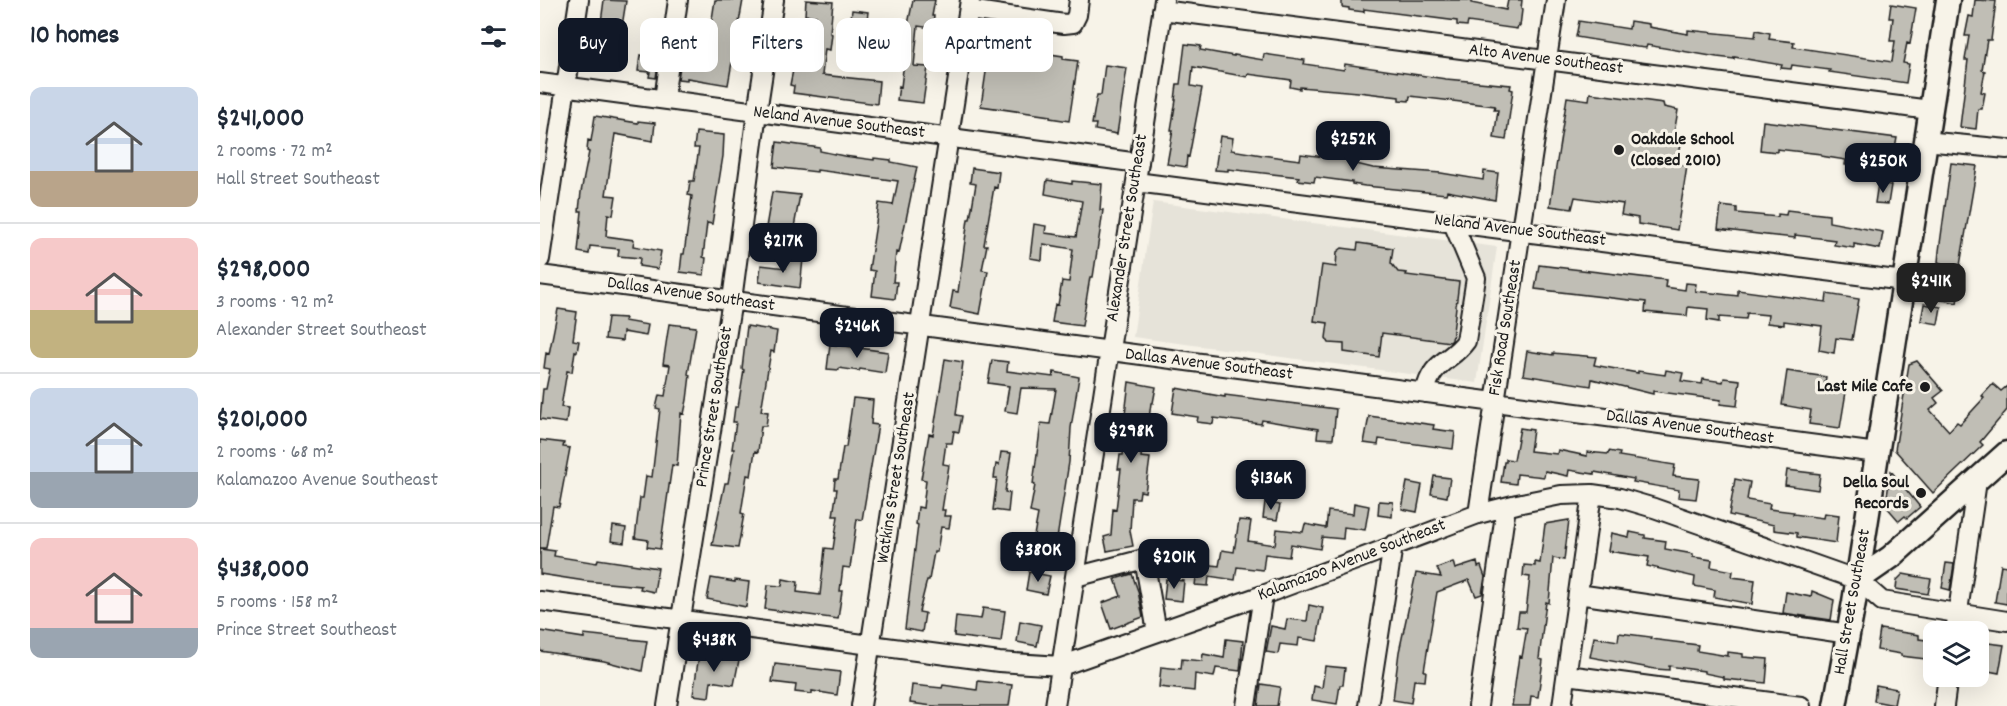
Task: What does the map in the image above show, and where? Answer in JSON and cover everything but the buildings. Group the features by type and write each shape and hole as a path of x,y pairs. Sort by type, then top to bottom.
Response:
{"main road":[{"name":"Hall Street Southeast","path":"1835,706 1858,580 1948,0"},
{"path":"1858,580 1891,557 2007,453"}],"street":[{"path":"540,259 579,0"},
{"path":"664,99 678,0"},
{"name":"Prince Street Southeast","path":"667,706 732,300 774,0"},
{"path":"970,5 1064,24 1073,23 1077,15 1079,0"},
{"name":"Fisk Road Southeast","path":"1478,514 1556,0"},
{"name":"Watkins Street Southeast","path":"861,706 970,5"},
{"name":"Alto Avenue Southeast","path":"1163,5 1548,60 1930,110"},
{"name":"Alexander Street Southeast","path":"1055,706 1163,5"},
{"name":"Neland Avenue Southeast","path":"540,83 1139,163"},
{"path":"1925,141 2007,149"},
{"name":"Neland Avenue Southeast","path":"1136,182 1904,281"},
{"path":"1425,393 1434,371 1466,341 1476,278 1453,223"},
{"name":"Dallas Avenue Southeast","path":"540,275 1878,453"},
{"path":"1957,621 1977,481"},
{"path":"1562,706 1592,494"},
{"name":"Kalamazoo Avenue Southeast","path":"540,601 999,662 1061,666 1478,514 1561,495 1592,494 1620,498 1654,508 1858,580"},
{"path":"1478,706 1506,507"},
{"path":"1368,706 1393,545"},
{"path":"1075,577 1144,559 1158,632"},
{"path":"1858,580 1882,601 2007,621"},
{"path":"1246,706 1263,594"},
{"path":"1578,594 1849,634"},
{"path":"1567,675 1801,706"},
{"path":"1944,706 1947,687"}],"shaded area":[{"path":"1153,202 1497,247 1477,383 1133,337"}],"place":[{"name":"Oakdale School (Closed 2010)","path":"1619,150"},
{"name":"Last Mile Cafe","path":"1925,387"},
{"name":"Della Soul Records","path":"1921,493"}]}
